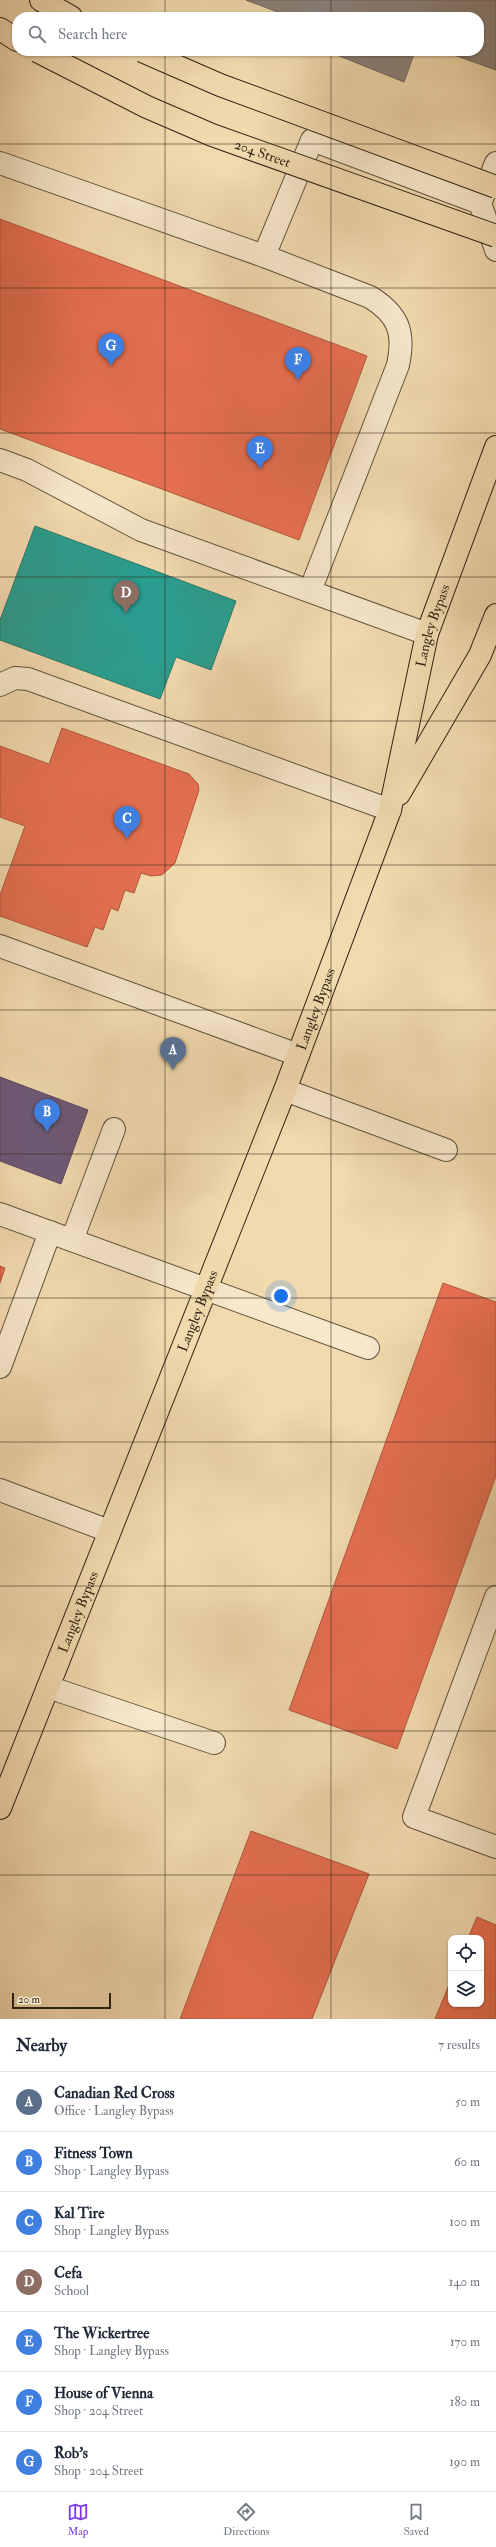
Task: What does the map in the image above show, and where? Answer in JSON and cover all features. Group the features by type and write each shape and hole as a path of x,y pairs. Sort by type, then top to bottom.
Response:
{"main road":[{"path":"41,0 62,12"},
{"path":"0,29 12,37"},
{"name":"204 Street","path":"47,56 147,106 212,135 496,236"},
{"path":"153,56 220,85 496,188"},
{"name":"Langley Bypass","path":"0,1808 285,1090 390,810 427,634 496,448"},
{"name":"Langley Bypass","path":"390,810 480,655 496,614"}],"lane":[{"path":"264,256 312,140 480,203"},
{"path":"0,163 264,256 370,298 386,307 401,333 402,347 398,365 310,591"},
{"path":"496,163 480,203 496,250"},
{"path":"0,460 27,470 141,530 427,634"},
{"path":"0,685 15,678 28,679 390,810"},
{"path":"0,946 298,1055"},
{"path":"285,1090 446,1150"},
{"path":"72,1240 114,1129"},
{"path":"0,1214 368,1348"},
{"path":"0,1367 50,1232"},
{"path":"0,1490 109,1531"},
{"path":"496,1597 414,1817 496,1847"},
{"path":"48,1687 214,1743"}],"building: Shops":[{"path":"0,219 367,356 299,540 0,429"},
{"path":"62,728 189,774 198,784 199,790 175,863 162,875 151,876 141,873 134,893 125,890 118,911 111,908 103,930 95,927 87,947 0,916 0,895 25,826 0,817 0,746 49,764"},
{"path":"0,1266 5,1268 0,1283"},
{"path":"443,1283 496,1302 496,1476 397,1749 289,1710"},
{"path":"251,1831 369,1874 312,2019 180,2019"},
{"path":"477,1917 496,1925 496,2019 435,2019 448,1987 448,2007 484,2007 484,1935 469,1935"}],"building: Offices":[{"path":"0,1077 88,1110 61,1184 0,1161"}],"building: Schools":[{"path":"35,526 236,601 211,670 176,657 160,699 0,640 0,620"}],"building: Industry":[{"path":"246,0 496,0 496,70 457,56 484,56 484,12 278,12"},
{"path":"339,56 413,56 404,82"}],"place":[{"name":"Rob's","path":"111,366"},
{"name":"House of Vienna","path":"298,380"},
{"name":"The Wickertree","path":"260,469"},
{"name":"Cefa","path":"126,613"},
{"name":"Kal Tire","path":"127,839"},
{"name":"Canadian Red Cross","path":"173,1070"},
{"name":"Fitness Town","path":"47,1132"}]}
